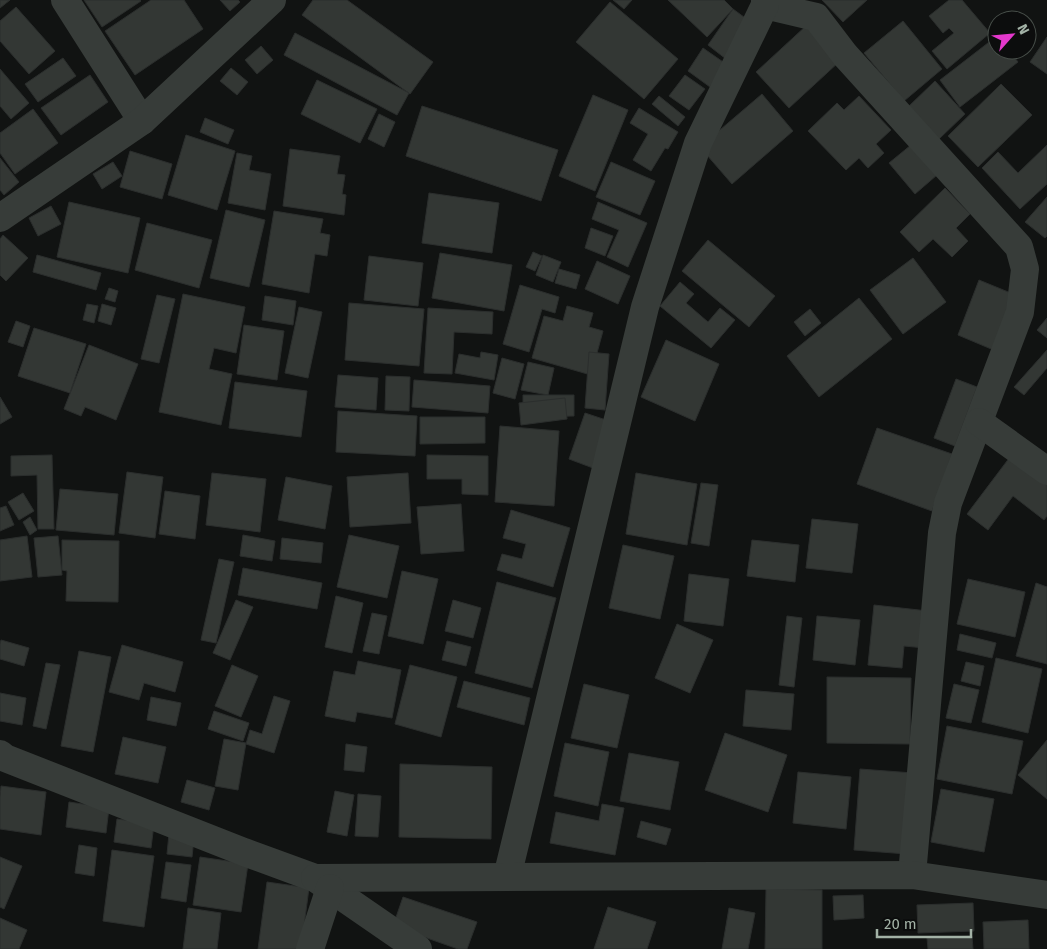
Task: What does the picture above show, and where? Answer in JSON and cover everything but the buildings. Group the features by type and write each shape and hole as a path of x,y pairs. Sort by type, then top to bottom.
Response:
{"street":[{"path":"65,0 142,121"},
{"path":"0,218 142,121 272,0"},
{"path":"507,877 645,307 698,143 765,2 816,17 845,55 1019,247 1024,269 1020,312 948,503 942,533 912,875"},
{"path":"979,422 1047,471"},
{"path":"2,759 322,883 418,949"},
{"path":"322,883 507,877 912,875 1047,895"},
{"path":"310,949 322,883"}]}
